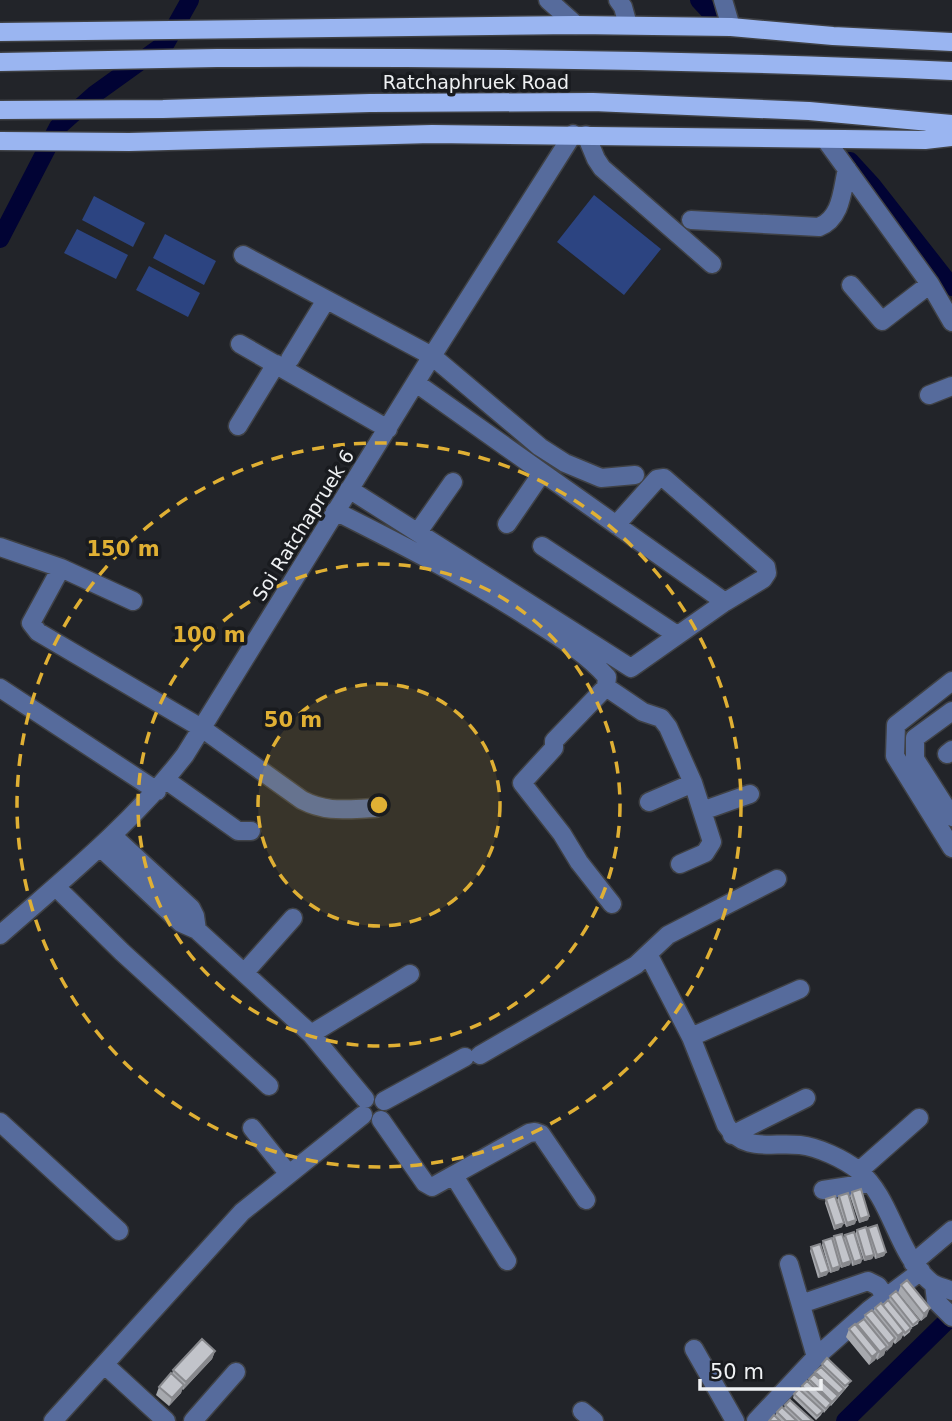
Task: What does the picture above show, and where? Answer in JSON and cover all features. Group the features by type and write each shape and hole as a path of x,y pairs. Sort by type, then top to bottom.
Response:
{"main road":[{"path":"0,32 576,24 731,27 952,42"},
{"name":"Ratchaphruek Road","path":"0,62 216,58 745,62 952,71"},
{"name":"Ratchaphruek Road","path":"0,110 593,102 809,111 952,124"},
{"path":"5,141 129,142 432,134 925,141 952,137"}],"street":[{"path":"548,0 576,24"},
{"path":"618,0 628,25"},
{"path":"723,0 731,27"},
{"path":"580,135 601,168 712,264"},
{"name":"Soi Ratchapruek 6","path":"0,935 107,842 161,785 203,729 432,356 580,135"},
{"path":"825,139 930,284 952,322"},
{"path":"691,220 820,227 827,224 838,209 847,169"},
{"path":"243,256 432,356 540,446 565,463 601,478 635,475"},
{"path":"850,285 881,321 930,284"},
{"path":"238,426 326,300"},
{"path":"240,344 283,361 388,429"},
{"path":"416,383 725,602"},
{"path":"929,395 952,386"},
{"path":"507,524 542,473"},
{"path":"349,488 631,668 725,602 763,579 767,573 766,567 664,478 657,479 616,525"},
{"path":"418,532 453,482"},
{"path":"335,511 496,597 558,636 608,678 606,687 555,740 554,748 522,783 612,904"},
{"path":"542,546 677,635"},
{"path":"0,547 61,568 133,601"},
{"path":"61,568 31,623 34,628 203,729 316,808 375,808"},
{"path":"952,681 896,725 895,756 952,848"},
{"path":"606,687 643,712 661,718 668,727 693,783 712,842 705,853 680,863"},
{"path":"0,688 237,831 251,831"},
{"path":"952,711 915,738 915,759 952,817"},
{"path":"649,802 693,783"},
{"path":"702,811 750,794"},
{"path":"107,842 181,923 197,930 311,1034 364,1107 371,1121 381,1120"},
{"path":"384,1101 472,1056 636,965 668,935 777,879"},
{"path":"55,887 270,1086"},
{"path":"245,972 293,918"},
{"path":"648,954 691,1037 732,1135 747,1143 802,1145 834,1156 864,1177 880,1199 917,1267 943,1292 952,1317"},
{"path":"311,1034 410,974"},
{"path":"691,1037 800,989"},
{"path":"53,1421 242,1212 375,1096 384,1101 387,1111 381,1120"},
{"path":"732,1135 806,1098"},
{"path":"824,1190 864,1177 919,1118"},
{"path":"381,1120 425,1183 432,1187 535,1132 546,1138 586,1200"},
{"path":"0,1122 119,1231"},
{"path":"252,1128 288,1173"},
{"path":"454,1176 507,1261"},
{"path":"756,1421 816,1357 886,1297 952,1230"},
{"path":"789,1264 816,1357"},
{"path":"801,1304 868,1282 878,1286 886,1297"},
{"path":"694,1349 734,1421"},
{"path":"105,1365 166,1421"},
{"path":"202,1418 236,1372"}],"shaded area":[{"path":"594,195 661,249 624,295 557,242"},
{"path":"94,196 145,223 133,247 82,220"},
{"path":"77,229 128,255 116,279 64,253"},
{"path":"165,234 216,261 204,285 153,258"},
{"path":"149,266 200,293 188,317 136,290"}],"building":[{"path":"861,1189 869,1216 860,1219 852,1192"},
{"path":"848,1193 856,1220 847,1223 839,1196"},
{"path":"835,1196 844,1223 835,1226 826,1199"},
{"path":"877,1225 886,1252 877,1255 868,1228"},
{"path":"866,1227 874,1255 865,1257 857,1230"},
{"path":"854,1232 862,1259 854,1262 845,1235"},
{"path":"842,1234 851,1261 842,1264 834,1236"},
{"path":"832,1238 840,1266 832,1269 823,1241"},
{"path":"820,1244 829,1271 820,1274 811,1247"},
{"path":"907,1280 930,1308 924,1314 901,1285"},
{"path":"896,1291 919,1320 913,1325 890,1296"},
{"path":"888,1300 911,1328 905,1333 883,1305"},
{"path":"881,1303 904,1331 898,1336 875,1308"},
{"path":"872,1310 895,1338 889,1344 865,1315"},
{"path":"864,1319 887,1347 880,1352 857,1324"},
{"path":"855,1324 878,1352 872,1357 849,1329"},
{"path":"202,1339 215,1351 186,1382 173,1370"},
{"path":"827,1358 851,1381 845,1386 822,1364"},
{"path":"821,1367 844,1389 839,1394 815,1372"},
{"path":"171,1373 184,1385 172,1398 159,1387"},
{"path":"814,1374 838,1396 832,1402 809,1379"},
{"path":"807,1381 831,1403 826,1409 802,1386"},
{"path":"799,1389 823,1411 817,1416 794,1394"},
{"path":"790,1400 813,1421 802,1421 785,1405"},
{"path":"782,1407 797,1421 786,1421 777,1412"},
{"path":"774,1415 780,1421 769,1421"}],"waterway":[{"path":"0,239 58,127 95,94 166,43 190,0"},
{"path":"699,0 713,15"},
{"path":"850,161 952,287"},
{"path":"845,1421 952,1316"}]}
